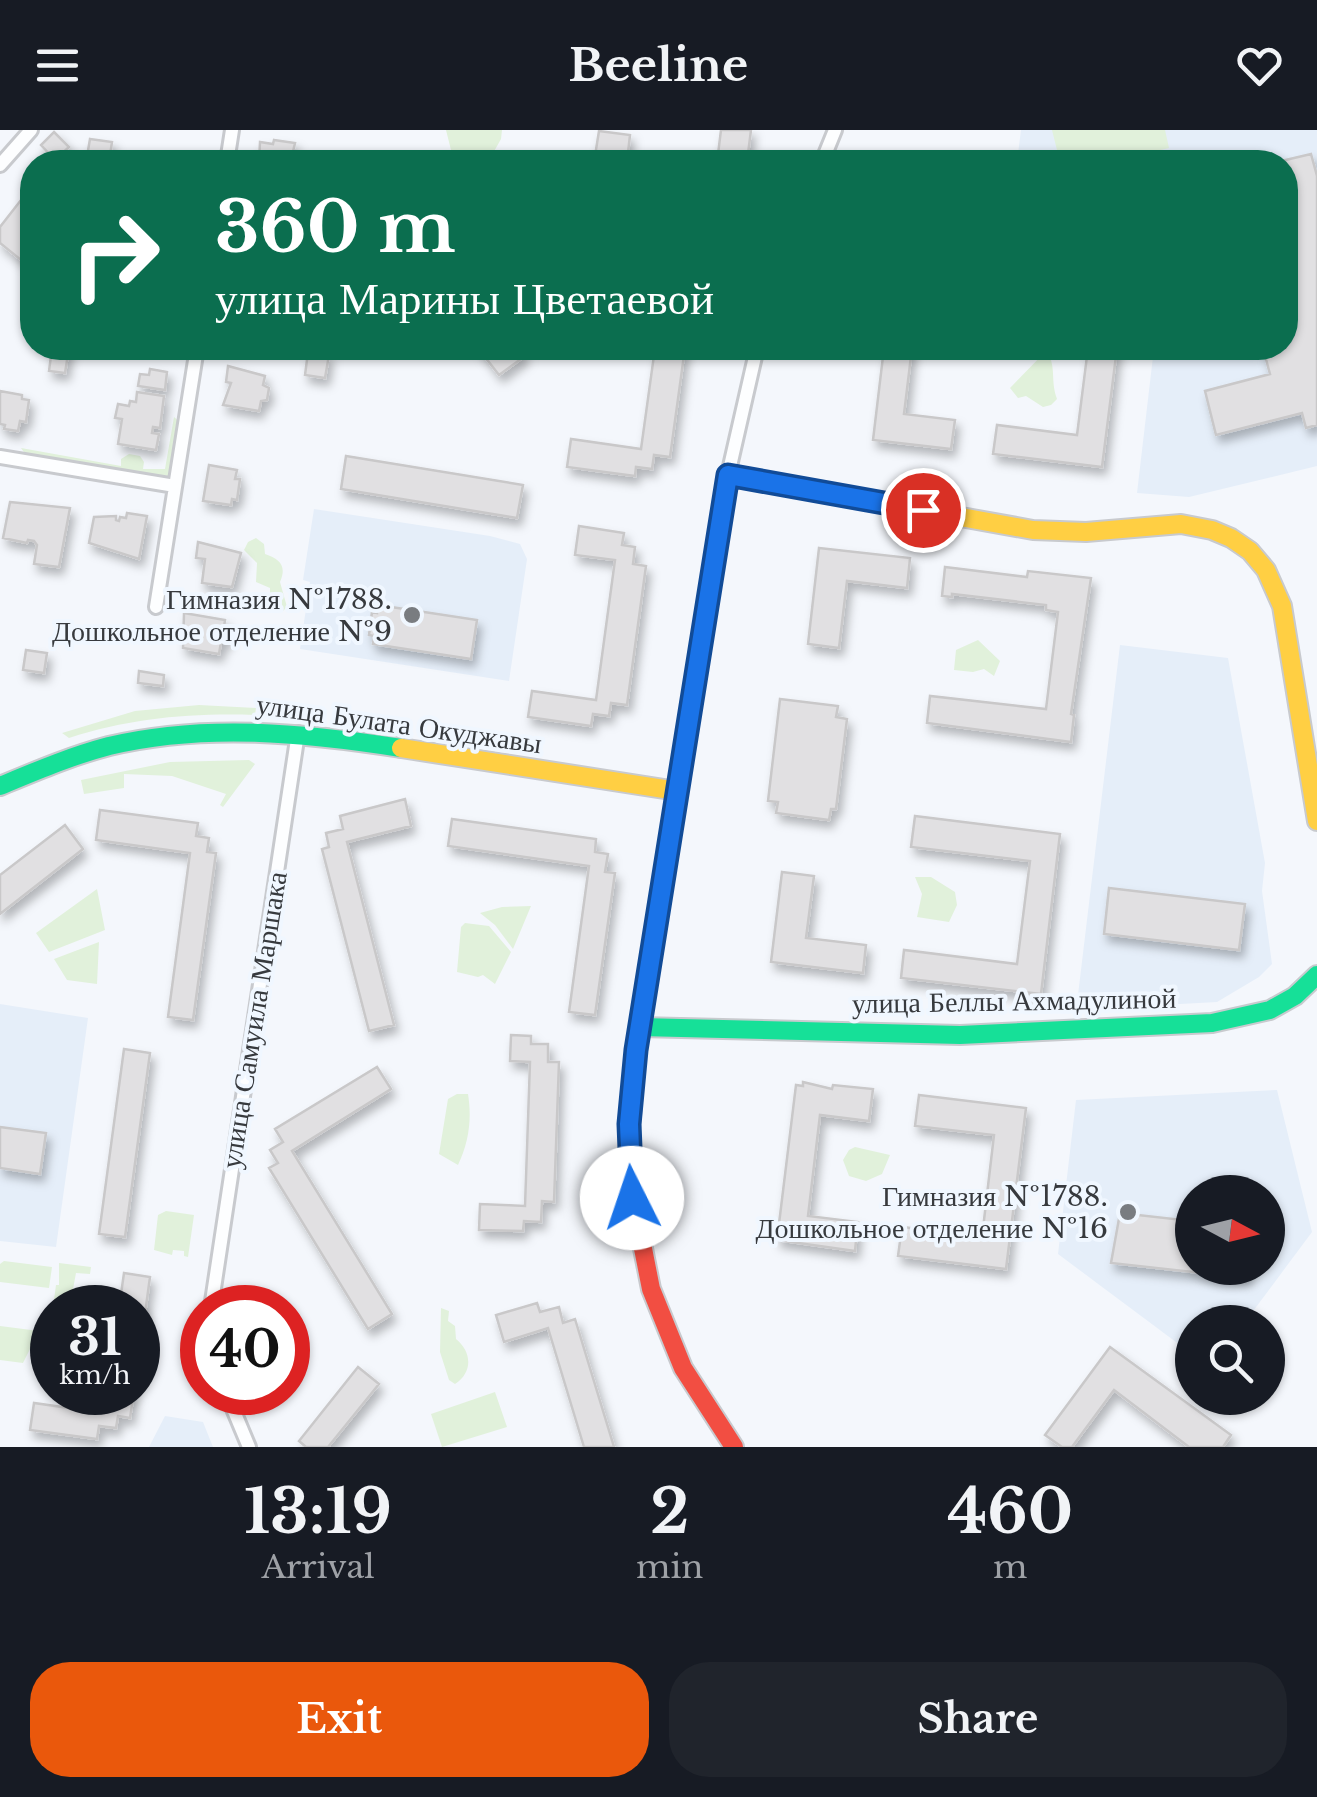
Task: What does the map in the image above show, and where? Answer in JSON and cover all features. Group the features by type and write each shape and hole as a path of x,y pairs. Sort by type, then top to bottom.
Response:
{"street":[{"path":"0,165 31,130"},
{"path":"156,608 196,360"},
{"path":"734,1447 699,1396 672,1345 653,1296 640,1248 628,1149 640,1027 728,475 754,360"},
{"path":"0,457 175,486"},
{"path":"728,475 1033,530 1072,532 1181,524 1200,526 1241,544 1266,570 1282,606 1317,820"},
{"name":"улица Булата Окуджавы","path":"0,786 64,758 140,739 218,730 298,734 678,792"},
{"name":"улица Самуила Маршака","path":"215,1285 298,734"},
{"name":"улица Беллы Ахмадулиной","path":"640,1027 976,1035 1212,1023 1241,1020 1276,1008 1302,992 1317,976"},
{"path":"236,1415 249,1447"}],"shaded area":[{"path":"1021,130 1317,130 1317,466 1189,497 1137,493 1153,360 1298,360 1298,150 1018,150"},
{"name":"Гимназия №1788. Дошкольное отделение №9","path":"314,509 520,544 527,559 509,681 300,649 310,582 303,580"},
{"path":"1120,645 1228,658 1265,863 1262,891 1272,964 1259,977 1217,1002 1162,1005 1078,995"},
{"path":"0,1004 88,1018 56,1247 0,1241"},
{"name":"Гимназия №1788. Дошкольное отделение №16","path":"1277,1090 1312,1232 1285,1268 1285,1175 1175,1175 1175,1285 1273,1285 1258,1305 1175,1305 1175,1341 1058,1254 1076,1100"},
{"path":"165,1416 203,1422 213,1447 149,1447"}],"green space":[{"path":"446,130 502,130 495,150 451,150"},
{"path":"1052,130 1165,130 1169,148 1160,150 1057,150"},
{"path":"1037,360 1051,360 1057,399 1051,405 1043,407 1026,396 1018,398 1010,388"},
{"path":"174,417 180,422 169,477 26,455 21,448 121,466 121,459 129,454 140,456 143,469 165,469"},
{"path":"256,538 264,544 265,554 282,567 280,582 287,607 283,611 270,607 270,588 256,582 257,563 244,550"},
{"path":"978,640 1000,661 994,676 984,669 954,670 956,650"},
{"path":"199,705 256,708 255,715 161,718 69,738 62,733 135,711"},
{"path":"249,760 255,764 223,807 220,805 226,794 172,776 124,774 124,788 84,794 81,780 170,762"},
{"path":"915,877 931,877 955,892 957,905 949,922 917,917 922,894"},
{"path":"97,889 105,930 49,952 36,933"},
{"path":"531,906 513,949 480,913 502,907"},
{"path":"465,923 489,926 511,952 495,984 483,975 457,972 461,927"},
{"path":"99,942 97,984 67,980 54,959"},
{"path":"468,1094 470,1112 467,1139 458,1165 439,1154 448,1099"},
{"path":"855,1147 890,1155 882,1174 866,1181 849,1176 843,1160"},
{"path":"166,1211 194,1215 188,1257 184,1251 173,1250 172,1255 154,1250 158,1215"},
{"path":"4,1261 52,1267 49,1285 0,1282 0,1264"},
{"path":"59,1263 91,1267 90,1274 76,1273 74,1285 59,1285"},
{"path":"441,1308 449,1311 448,1321 455,1326 456,1339 467,1356 465,1374 455,1384 449,1380 440,1352"},
{"path":"0,1326 30,1330 30,1349 23,1363 0,1360"},
{"path":"495,1392 507,1427 442,1447 431,1414"}],"building":[{"path":"721,130 751,130 748,150 718,150"},
{"path":"599,131 630,135 628,150 596,150"},
{"path":"54,132 69,147 46,150 41,145"},
{"path":"90,139 112,142 111,150 88,150"},
{"path":"260,142 295,143 293,150 260,150"},
{"path":"1311,154 1317,176 1317,425 1306,428 1302,413 1216,435 1205,391 1270,374 1266,360 1298,360 1298,157"},
{"path":"20,201 20,259 0,243 0,227"},
{"path":"50,360 67,360 65,373 49,371"},
{"path":"307,360 328,360 325,378 305,375"},
{"path":"487,360 520,360 499,375"},
{"path":"653,360 683,360 670,457 654,455 652,469 636,467 635,476 567,467 571,439 641,449"},
{"path":"883,360 911,360 904,414 955,420 951,449 873,440"},
{"path":"1086,360 1115,360 1102,467 993,454 997,425 1077,435"},
{"path":"228,366 265,376 267,400 261,401 259,411 223,405 231,383 226,382"},
{"path":"150,369 167,372 165,390 138,386 140,374 149,375"},
{"path":"0,391 29,400 26,422 20,421 18,431 4,429 5,425 0,424"},
{"path":"137,392 164,396 160,428 153,427 152,433 159,434 156,450 118,444 122,419 115,418 118,404 129,406 130,401 136,402"},
{"path":"346,456 523,485 517,518 341,489"},
{"path":"209,465 237,470 237,500 232,499 231,505 203,501"},
{"path":"10,502 70,508 59,567 34,564 34,541 3,538"},
{"path":"127,513 147,516 139,559 89,543 94,517 116,516 119,521"},
{"path":"579,526 624,533 622,545 635,547 633,564 646,566 627,705 611,703 609,716 593,714 591,726 528,717 532,691 596,700 615,560 575,555"},
{"path":"198,542 241,553 232,587 202,583 205,559 196,558"},
{"path":"819,548 910,558 907,588 847,581 839,648 808,644"},
{"path":"945,567 1027,577 1028,571 1091,578 1071,714 1071,742 927,723 930,696 1046,709 1058,612 1046,610 1046,605 942,596"},
{"path":"378,605 477,620 471,659 373,644 374,636 369,635 372,612 377,613"},
{"path":"184,613 225,620 224,627 229,628 219,654 183,648"},
{"path":"26,650 47,653 44,673 23,670"},
{"path":"139,671 164,675 163,686 138,683"},
{"path":"780,699 838,706 836,717 847,719 836,809 831,809 829,820 776,813 778,802 768,801"},
{"path":"405,799 411,826 347,842 394,1025 369,1031 322,849 329,847 326,833 343,829 340,816"},
{"path":"100,810 198,823 196,836 209,838 207,852 216,853 193,1020 168,1017 190,853 96,840"},
{"path":"915,816 1060,834 1041,994 901,978 904,950 1017,964 1030,861 911,847"},
{"path":"452,819 596,839 595,852 608,854 605,872 615,873 595,1015 569,1012 589,866 448,846"},
{"path":"65,825 83,849 0,914 0,875"},
{"path":"782,872 814,876 806,938 866,945 863,973 771,962"},
{"path":"1109,888 1245,904 1239,950 1104,934"},
{"path":"511,1035 531,1036 531,1044 548,1044 548,1062 559,1062 554,1202 542,1201 541,1222 524,1221 523,1231 479,1230 480,1204 525,1206 530,1062 510,1061"},
{"path":"124,1049 150,1053 125,1237 99,1234"},
{"path":"377,1067 391,1089 292,1151 392,1314 368,1329 269,1168 278,1163 270,1150 283,1142 275,1129"},
{"path":"803,1082 832,1089 833,1085 873,1089 869,1121 820,1115 808,1216 858,1222 855,1251 777,1240 796,1085 803,1086"},
{"path":"919,1095 1026,1108 1006,1269 898,1256 902,1227 982,1237 994,1135 915,1126"},
{"path":"0,1127 46,1133 40,1174 0,1168"},
{"path":"1120,1213 1175,1219 1175,1270 1111,1263"},
{"path":"124,1273 150,1277 149,1285 122,1285"},
{"path":"537,1303 540,1312 559,1307 563,1323 575,1319 614,1447 584,1447 548,1328 504,1342 496,1315"},
{"path":"1110,1347 1175,1394 1175,1415 1204,1415 1231,1435 1223,1447 1189,1447 1114,1390 1072,1447 1062,1447 1045,1435"},
{"path":"358,1367 379,1384 328,1447 306,1447 299,1441"},
{"path":"32,1415 130,1415 118,1416 116,1428 99,1426 97,1439 30,1430"}],"traffic: fast":[{"path":"0,786 95,750 182,734 292,735 401,748"},
{"path":"640,1027 960,1035 1212,1023 1270,1010 1295,996 1317,975"}],"traffic: slow":[{"path":"728,475 1033,530 1086,532 1181,524 1231,538 1250,551 1266,570 1282,606 1317,821"},
{"path":"401,748 677,791 636,1048 630,1129 634,1203"}],"traffic: jam":[{"path":"634,1203 651,1289 683,1368 734,1447"}],"place":[{"name":"Гимназия №1788. Дошкольное отделение №9","path":"412,615"},
{"name":"Гимназия №1788. Дошкольное отделение №16","path":"1128,1212"}],"route":[{"path":"632,1198 628,1149 636,1050 728,475 923,510"}]}
